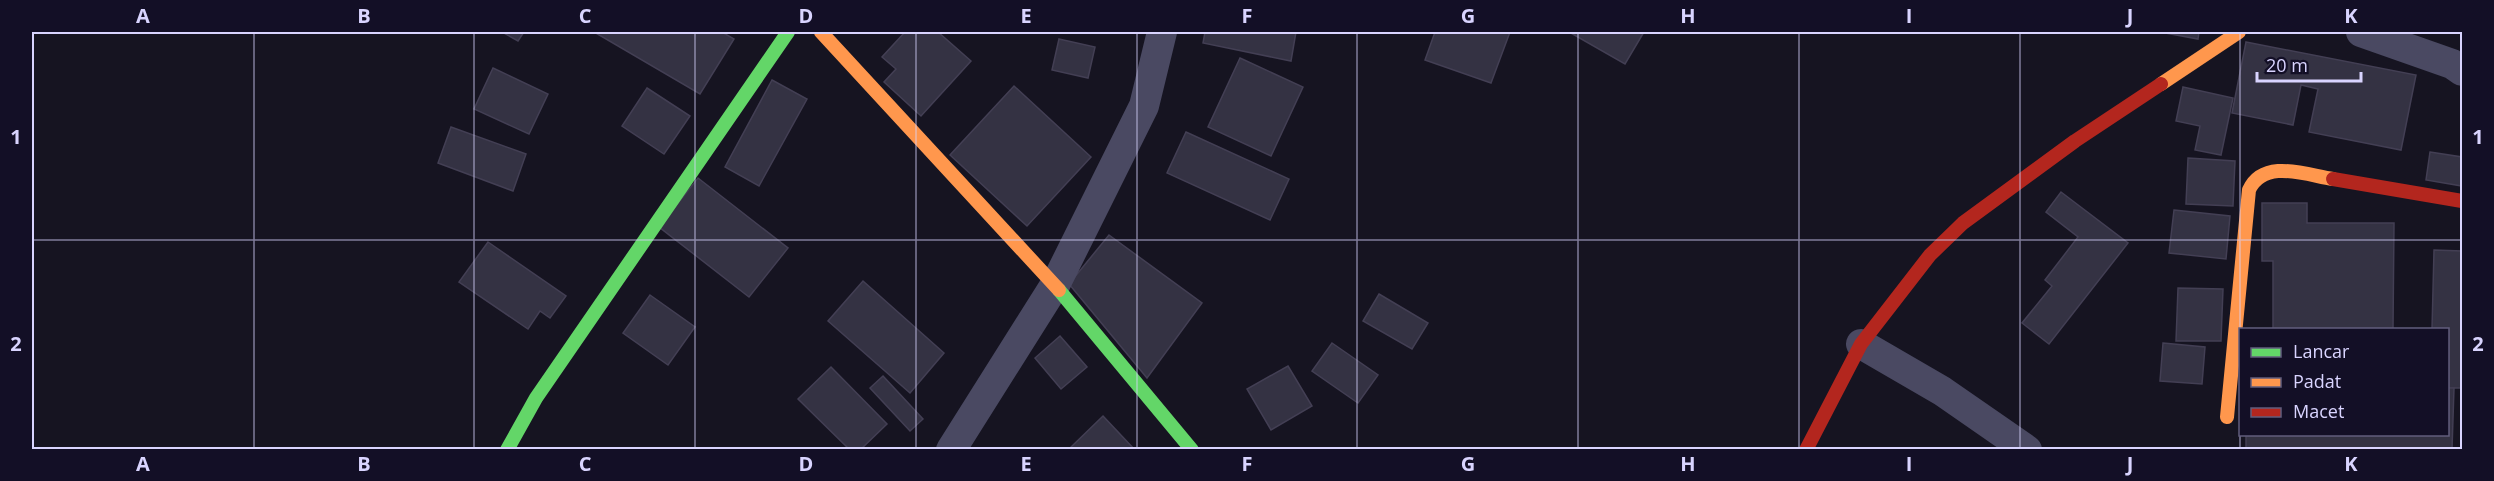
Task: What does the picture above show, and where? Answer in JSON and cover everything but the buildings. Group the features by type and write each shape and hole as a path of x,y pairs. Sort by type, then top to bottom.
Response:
{"street":[{"path":"507,450 536,398 788,32"},
{"path":"821,32 1055,285 1192,450"},
{"path":"951,450 1055,285 1144,106 1161,45 1162,32"},
{"path":"1806,450 1861,344 1930,255 1963,223 2075,141 2239,32"},
{"path":"2361,32 2452,64 2463,71"},
{"path":"2227,417 2249,190 2253,180 2260,174 2278,170 2463,201"},
{"path":"1861,344 1942,391 2027,450"}],"traffic: fast":[{"path":"507,450 536,398 788,32"},
{"path":"1059,290 1192,450"}],"traffic: slow":[{"path":"821,32 1059,290"},
{"path":"2161,84 2239,32"},
{"path":"2227,417 2249,190 2256,180 2275,171 2299,172 2333,179"}],"traffic: jam":[{"path":"1806,450 1861,344 1930,255 1963,223 2075,141 2161,84"},
{"path":"2333,179 2462,201"}]}
